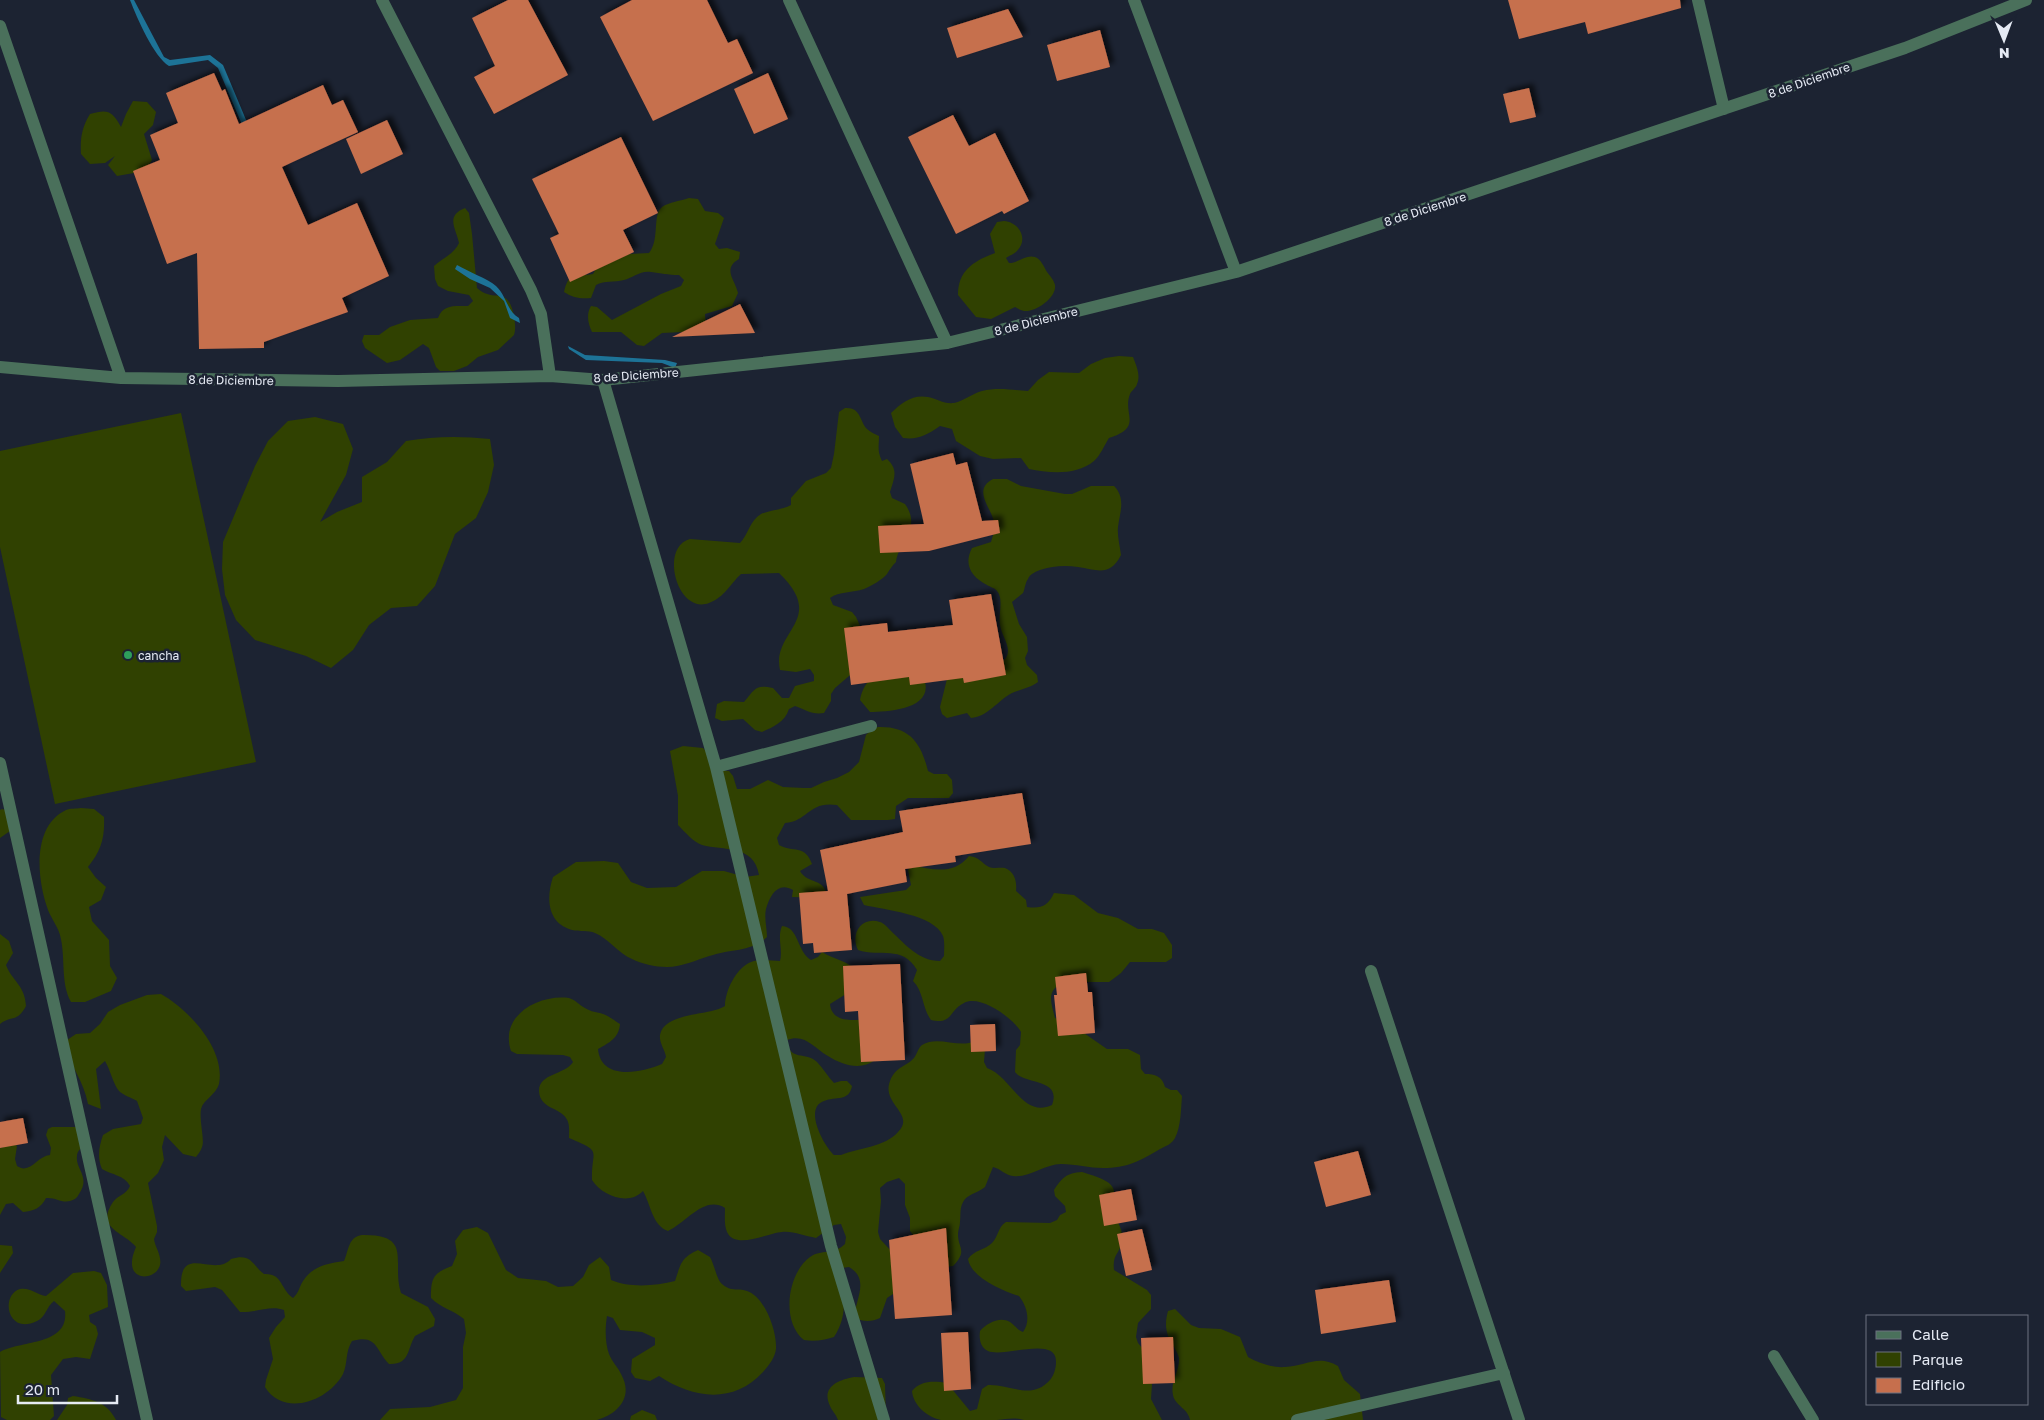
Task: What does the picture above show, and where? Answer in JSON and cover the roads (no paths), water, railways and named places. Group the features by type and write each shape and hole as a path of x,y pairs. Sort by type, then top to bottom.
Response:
{"street":[{"path":"382,0 531,290 541,314 550,376"},
{"path":"789,0 947,343"},
{"path":"1134,0 1236,272"},
{"path":"1698,0 1724,109"},
{"name":"8 de Diciembre","path":"0,367 122,378 338,381 550,376 604,380 947,343 1236,272 1905,48 2026,0"},
{"path":"0,26 122,378"},
{"path":"604,380 716,767 831,1246 884,1420"},
{"path":"716,767 871,726"},
{"path":"0,763 148,1420"},
{"path":"1371,971 1519,1420"},
{"path":"1774,1356 1813,1420"},
{"path":"1297,1420 1504,1373"}],"water":[{"path":"130,0 134,0 164,57 170,60 210,55 223,65 267,170 262,172 218,68 208,60 169,66 152,46"},
{"path":"457,265 496,286 512,311 519,318 520,323 510,318 504,301 490,288 470,279 455,269"},
{"path":"568,346 585,355 665,360 677,363 675,368 662,363 586,360 569,349"}],"place":[{"name":"cancha","path":"128,655"}]}
